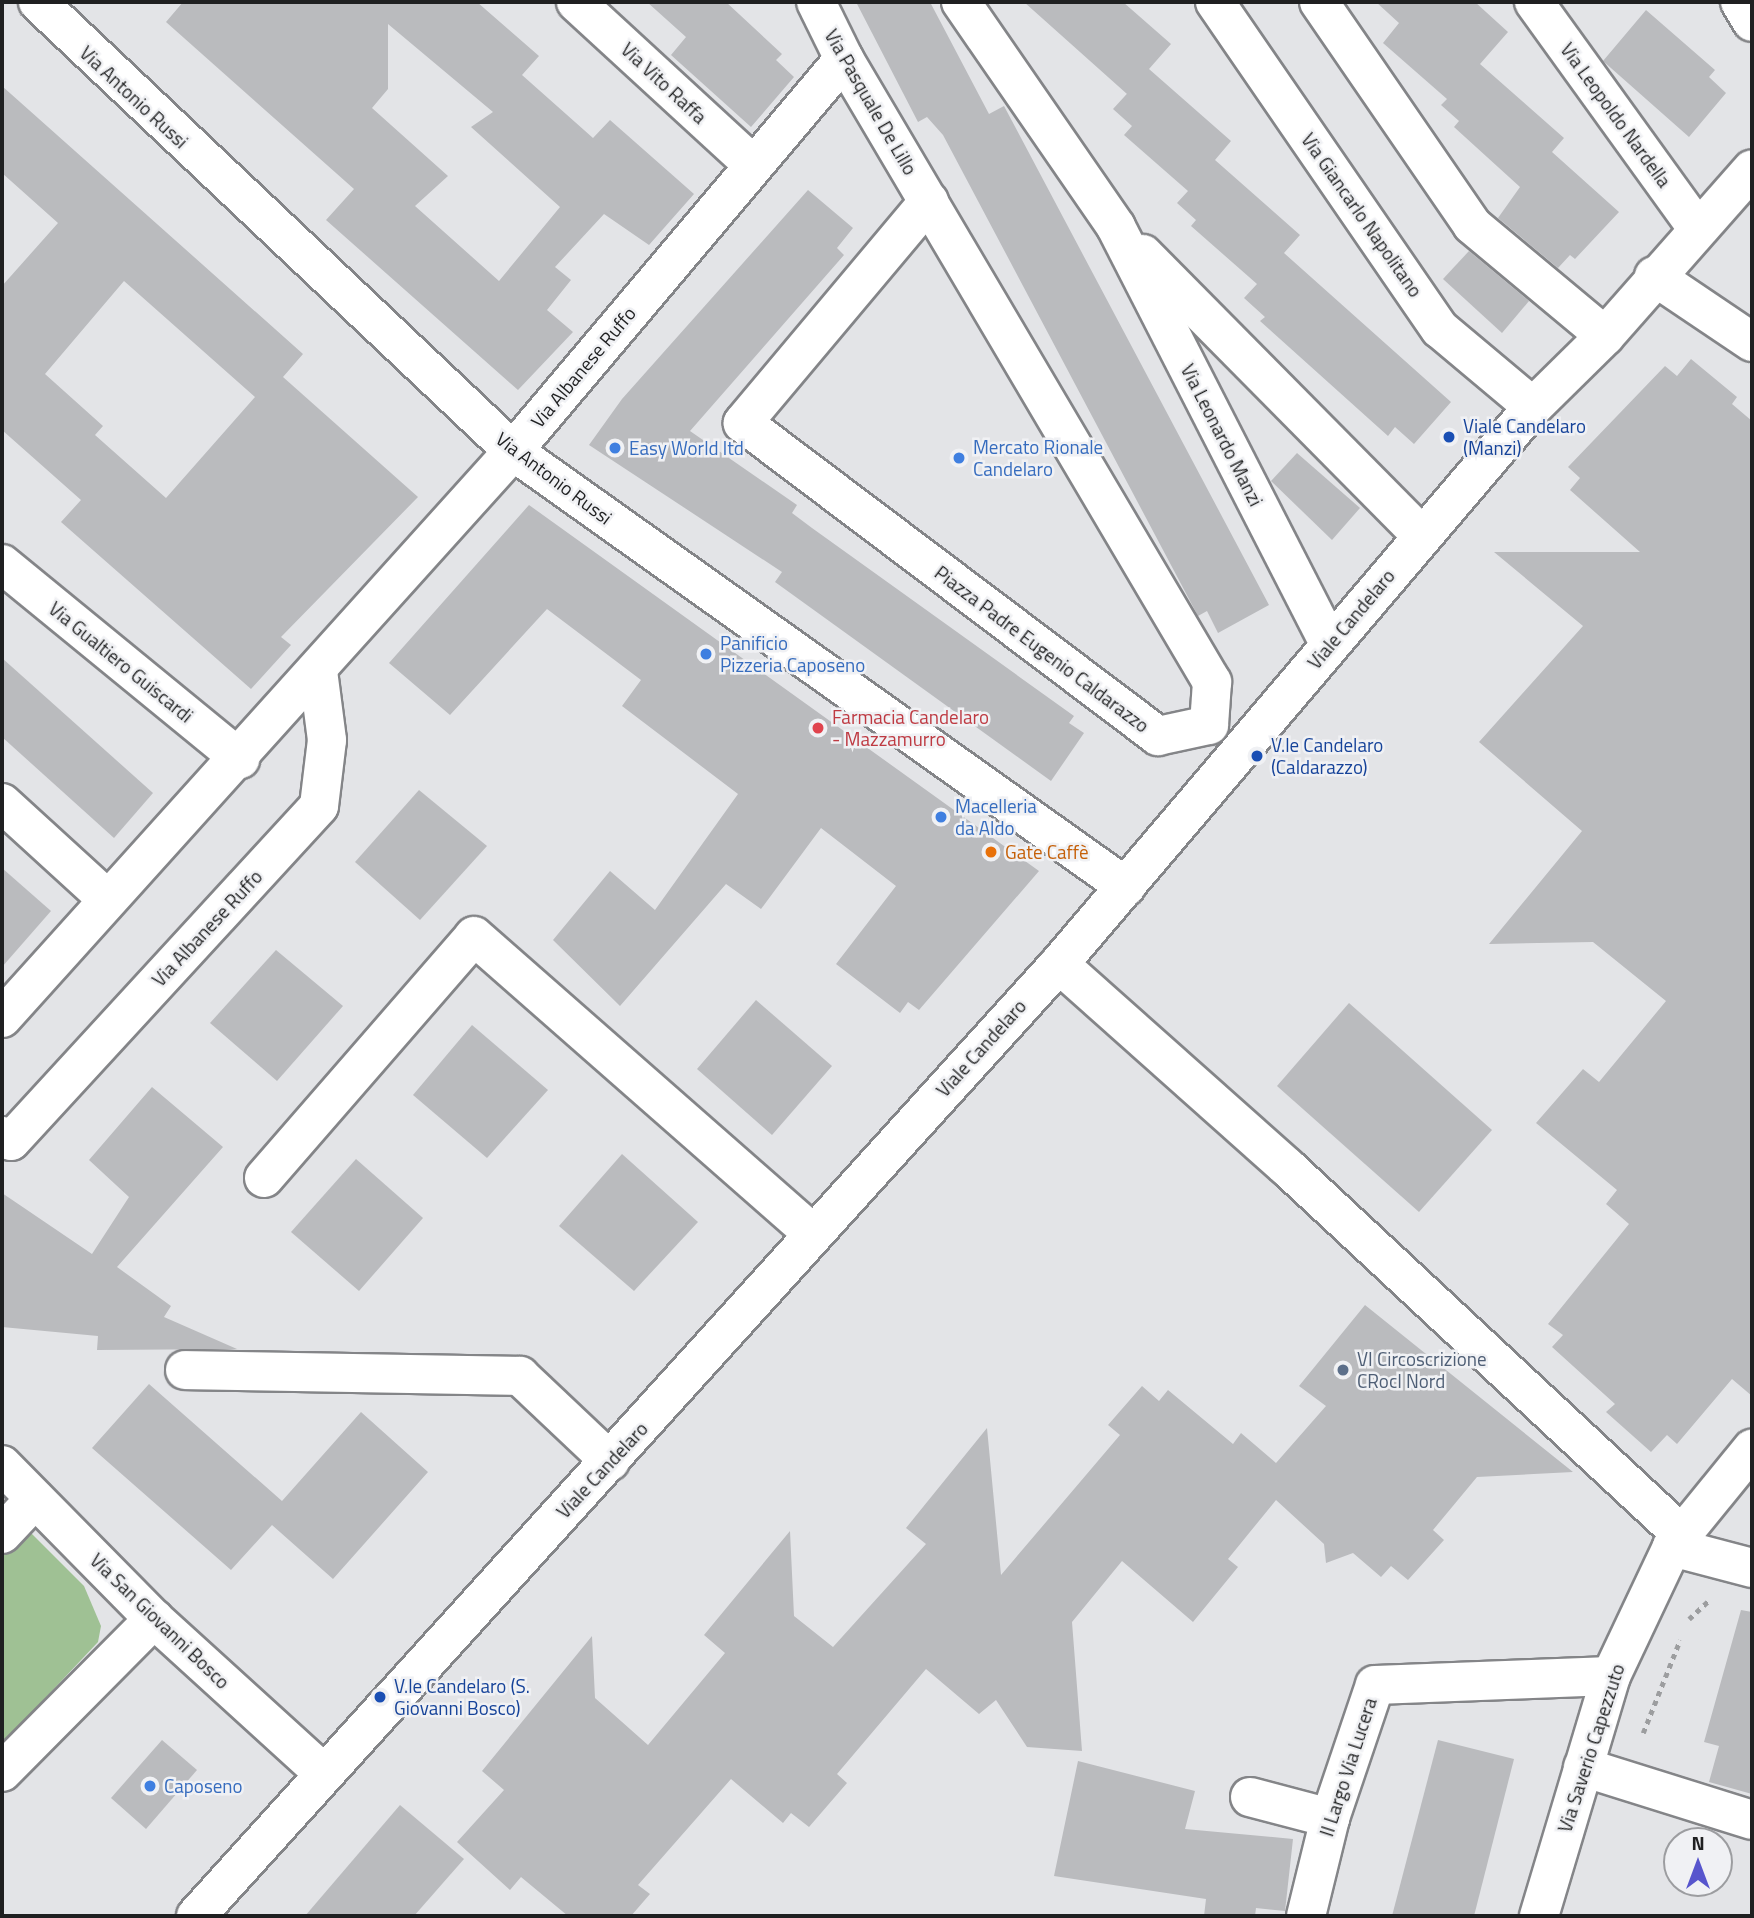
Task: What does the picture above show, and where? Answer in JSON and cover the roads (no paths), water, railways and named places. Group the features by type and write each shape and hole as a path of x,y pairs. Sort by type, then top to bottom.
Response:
{"street":[{"name":"Via Antonio Russi","path":"38,2 513,451 1126,887"},
{"name":"Via Vito Raffa","path":"576,2 752,164"},
{"name":"Via Pasquale De Lillo","path":"816,2 844,60 929,201"},
{"name":"Via Leonardo Manzi","path":"961,2 1116,227 1329,643"},
{"name":"Via Giancarlo Napolitano","path":"1215,2 1440,328 1534,407"},
{"path":"1319,2 1472,225 1605,336"},
{"name":"Via Leopoldo Nardella","path":"1534,2 1697,228"},
{"path":"1740,2 1752,22"},
{"name":"Via Albanese Ruffo","path":"3,1015 105,898 240,759 513,451 752,164 844,60"},
{"name":"Viale Candelaro","path":"208,1912 323,1773 610,1461 812,1233 1059,964 1231,765 1329,643 1534,407 1605,336 1654,276 1752,169"},
{"path":"929,201 1212,682 1209,725 1231,765"},
{"name":"Piazza Padre Eugenio Caldarazzo","path":"929,201 743,423 1158,736 1209,725"},
{"name":"Via Leonardo Manzi","path":"1116,227 1422,536"},
{"path":"1654,276 1752,342"},
{"name":"Via Gualtiero Guiscardi","path":"8,580 240,759"},
{"name":"Via Albanese Ruffo","path":"2,1136 11,1141 319,806 327,740 318,671"},
{"path":"2,803 105,898"},
{"path":"264,1178 474,936 812,1233"},
{"path":"1059,964 1202,1091 1677,1541 1748,1567"},
{"path":"186,1370 520,1376 610,1461"},
{"name":"Via Saverio Capezzuto","path":"1539,1916 1611,1676 1677,1541 1752,1449"},
{"name":"Via San Giovanni Bosco","path":"2,1465 154,1619 323,1773"},
{"path":"2,1534 35,1499"},
{"path":"2,1772 154,1619"},
{"name":"II Largo Via Lucera","path":"1306,1916 1330,1818 1375,1685 1611,1676"},
{"path":"1583,1767 1752,1820"},
{"path":"1250,1797 1330,1818"}],"place":[{"name":"Viale Candelaro (Manzi)","path":"1449,437"},
{"name":"Easy World ltd","path":"615,448"},
{"name":"Mercato Rionale Candelaro","path":"959,458"},
{"name":"Panificio Pizzeria Caposeno","path":"706,654"},
{"name":"Farmacia Candelaro - Mazzamurro","path":"818,728"},
{"name":"V.le Candelaro (Caldarazzo)","path":"1257,756"},
{"name":"Macelleria da Aldo","path":"941,817"},
{"name":"Gate Caffè","path":"991,852"},
{"name":"VI Circoscrizione CRocI Nord","path":"1343,1370"},
{"name":"V.le Candelaro (S. Giovanni Bosco)","path":"380,1697"},
{"name":"Caposeno","path":"150,1786"}]}
